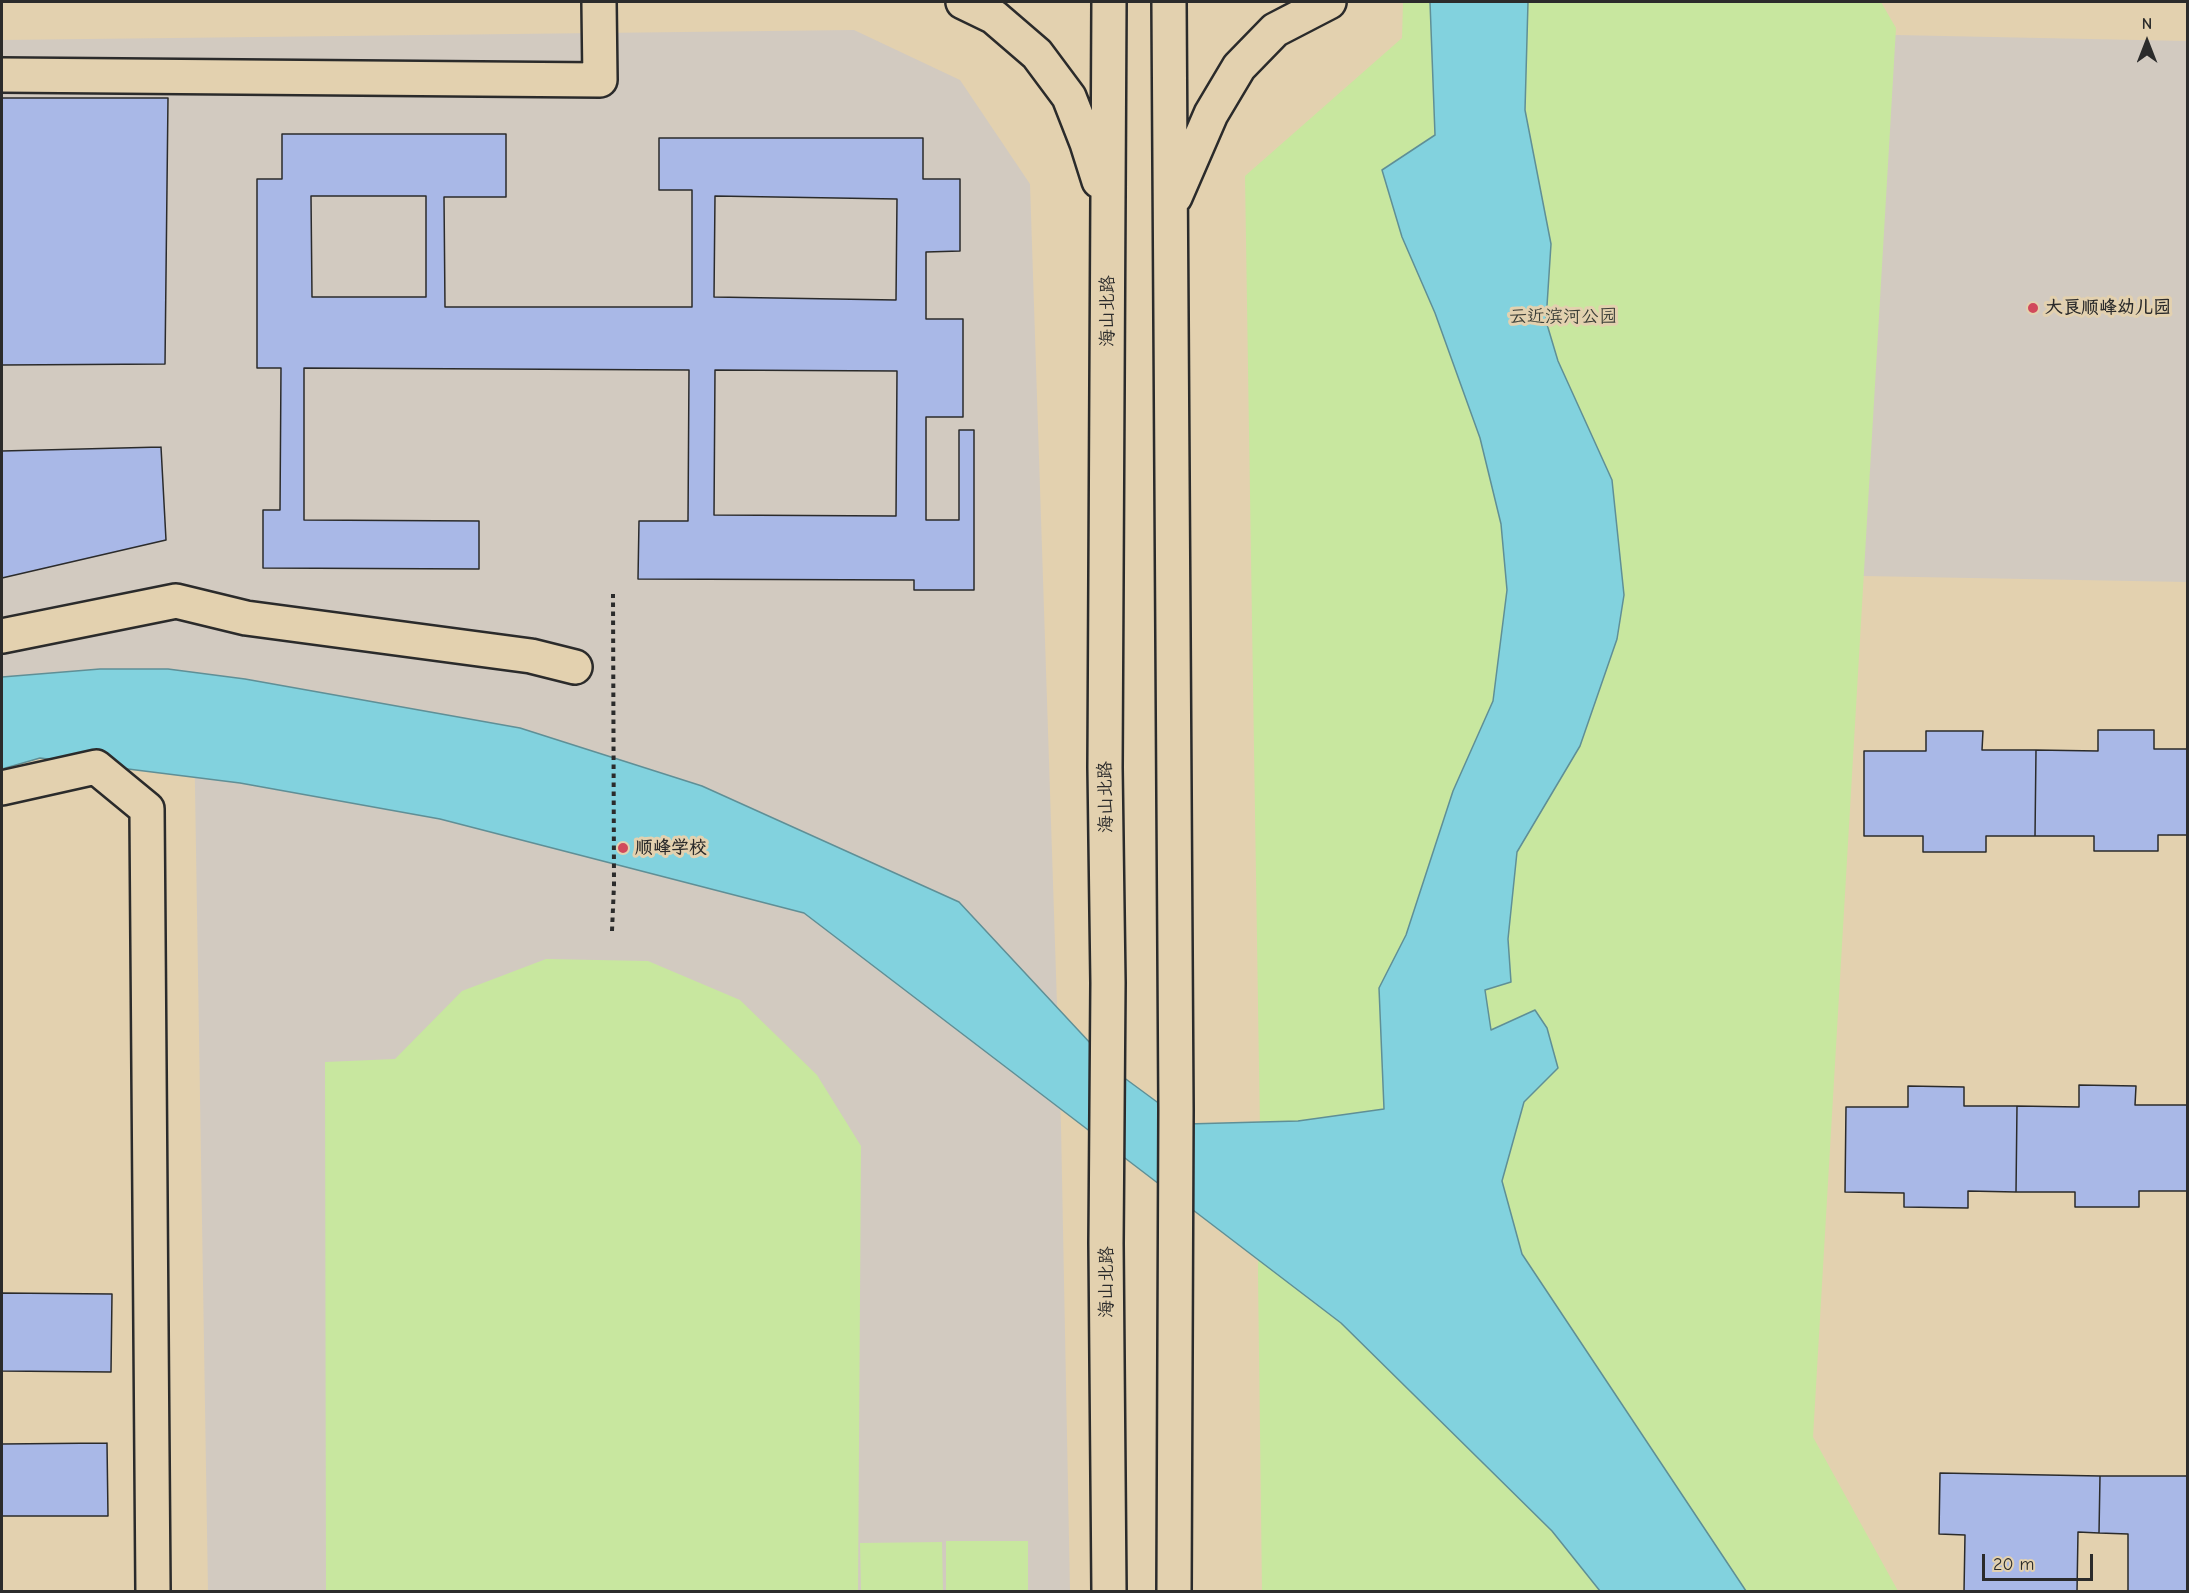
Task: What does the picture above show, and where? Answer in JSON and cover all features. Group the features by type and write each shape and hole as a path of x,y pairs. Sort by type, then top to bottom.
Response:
{"street":[{"path":"2,75 600,80 599,2"},
{"path":"963,2 994,16 1037,54 1069,97 1088,143 1108,211"},
{"name":"海山北路","path":"1109,2 1105,755 1108,983 1106,1243 1109,1592"},
{"path":"1169,2 1176,1110 1174,1592"},
{"path":"1170,207 1211,114 1239,67 1275,30 1329,2"},
{"path":"2,636 176,602 246,618 531,656 575,667"},
{"path":"2,789 96,767 147,809 153,1592"}],"path":[{"path":"612,931 614,885 613,594"}],"shaded area":[{"name":"顺峰学校","path":"854,30 960,80 1030,184 1061,1126 1070,1591 208,1591 194,726 2,739 2,40"},
{"name":"大良顺峰幼儿园","path":"1895,35 2187,41 2187,582 1863,576"}],"green space":[{"name":"云近滨河公园","path":"1403,2 1881,2 1896,28 1813,1437 1898,1591 1262,1591 1258,1273 1260,1130 1245,176 1402,38"},
{"path":"546,959 648,961 740,1000 817,1075 861,1146 858,1591 326,1591 325,1062 395,1059 462,991"},
{"path":"946,1541 1028,1541 1028,1591 946,1591"},
{"path":"942,1542 943,1591 861,1591 860,1543"}],"water":[{"path":"1430,2 1528,2 1525,110 1551,244 1546,321 1558,361 1612,480 1624,595 1617,639 1580,746 1517,852 1508,939 1511,982 1485,990 1491,1030 1535,1010 1547,1028 1558,1068 1524,1102 1502,1181 1522,1254 1746,1591 1600,1591 1552,1531 1341,1323 804,913 440,819 240,783 40,758 2,769 2,677 100,669 168,669 245,679 520,728 702,786 959,902 1119,1074 1187,1124 1298,1121 1384,1109 1379,988 1406,935 1453,791 1493,701 1507,590 1501,524 1480,438 1435,313 1402,237 1382,170 1435,135"}],"building":[{"path":"2,98 168,98 165,364 2,365"},
{"path":"282,134 506,134 506,197 444,197 445,307 692,307 692,190 659,190 659,138 923,138 923,179 960,179 960,251 926,252 926,319 963,319 963,417 926,417 926,520 959,520 959,430 974,430 974,590 914,590 914,580 638,579 639,521 688,521 689,370 304,368 304,520 479,521 479,569 263,568 263,510 280,510 281,368 257,368 257,179 282,179","holes":["311,196 426,196 426,297 312,297","715,196 897,199 896,300 714,297","715,370 897,371 896,516 714,515"]},
{"path":"161,447 166,540 2,578 2,451"},
{"path":"2098,730 2154,730 2154,749 2188,749 2188,835 2158,835 2158,851 2094,851 2094,836 2035,836 2036,750 2098,751"},
{"path":"1926,731 1983,731 1982,750 2036,750 2035,836 1986,836 1986,852 1923,852 1923,836 1864,836 1864,751 1926,751"},
{"path":"2079,1085 2136,1086 2135,1105 2188,1105 2187,1191 2139,1191 2139,1207 2075,1207 2075,1192 2016,1192 2017,1106 2079,1107"},
{"path":"1908,1086 1964,1087 1964,1106 2017,1106 2016,1192 1968,1191 1968,1208 1904,1207 1904,1193 1845,1192 1846,1107 1908,1107"},
{"path":"2,1293 112,1294 111,1372 2,1371"},
{"path":"107,1443 108,1516 2,1516 2,1444"},
{"path":"1940,1473 2100,1476 2099,1533 2078,1532 2077,1592 1964,1592 1965,1535 1939,1534"},
{"path":"2100,1476 2188,1476 2188,1592 2128,1592 2128,1534 2099,1533"}],"place":[{"name":"大良顺峰幼儿园","path":"2033,308"},
{"name":"顺峰学校","path":"623,848"}]}
